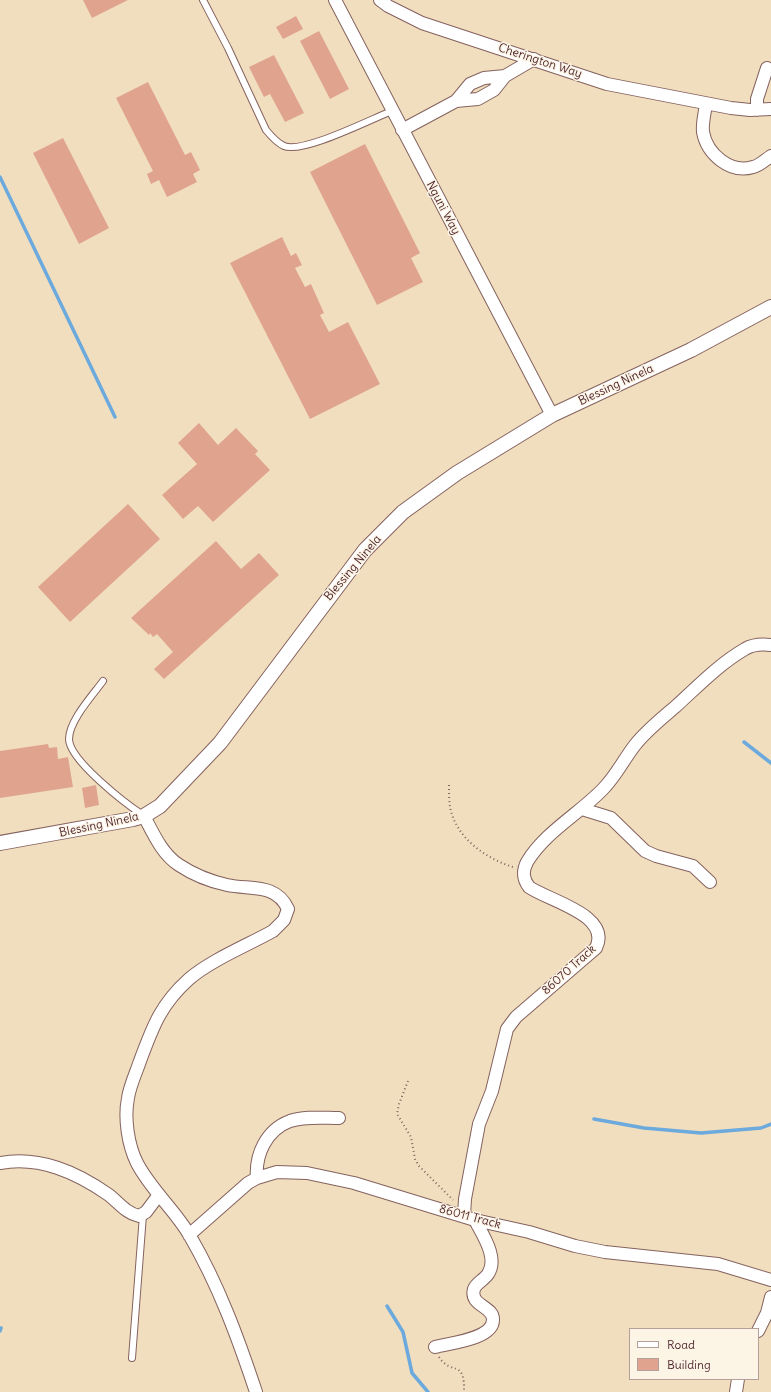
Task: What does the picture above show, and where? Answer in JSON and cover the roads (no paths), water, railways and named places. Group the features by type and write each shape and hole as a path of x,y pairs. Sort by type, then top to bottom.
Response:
{"street":[{"name":"Nguni Way","path":"335,0 552,415"},
{"name":"Cherington Way","path":"380,0 388,6 422,23 608,84 706,104 757,110 771,110"},
{"path":"402,130 456,101 470,84 484,78 505,76 534,59"},
{"path":"757,110 757,100 767,68"},
{"path":"706,104 703,132 710,148 719,159 729,166 742,169 754,167 771,156"},
{"name":"Blessing Ninela","path":"0,844 113,824 144,816 160,806 220,743 365,550 403,512 457,473 552,415 691,350 771,307"},
{"path":"710,882 693,866 656,856 645,851 610,818 582,809 608,784 636,744 645,734 717,669 746,648 760,644 771,645"},
{"name":"86070 Track","path":"470,1218 465,1199 479,1124 492,1091 507,1029 516,1017 596,948 598,943 599,936 596,927 589,918 529,887 524,881 524,870 540,844 582,809"},
{"path":"144,816 158,843 177,864 200,878 227,885 269,890 283,898 288,908 284,920 273,930 191,978 171,997 160,1012 128,1098 126,1122 137,1162 158,1196 189,1235 232,1322 256,1392"},
{"path":"257,1178 256,1168 259,1153 264,1142 272,1132 289,1121 306,1118 339,1118"},
{"path":"0,1163 28,1161 51,1164 94,1185 134,1214 143,1215 158,1196"},
{"name":"86011 Track","path":"189,1235 248,1183 257,1178 278,1172 307,1173 354,1183 470,1218 529,1232 560,1242 605,1252 718,1264 771,1280"},
{"path":"435,1347 483,1335 492,1325 492,1314 476,1302 473,1297 476,1285 490,1272 491,1264 488,1245 470,1218"},
{"path":"759,1329 767,1313 771,1298"},
{"path":"736,1392 738,1380"}],"lane":[{"path":"204,0 266,130 275,140 285,147 300,147 317,142 392,111"},
{"path":"103,681 77,717 70,731 69,740 72,750 112,792 144,816"},
{"path":"132,1358 143,1215"}],"waterway":[{"path":"0,177 115,417"},
{"path":"744,742 771,763"},
{"path":"594,1119 644,1128 701,1133 761,1128 771,1124"},
{"path":"387,1306 403,1332 412,1373 428,1392"}]}
